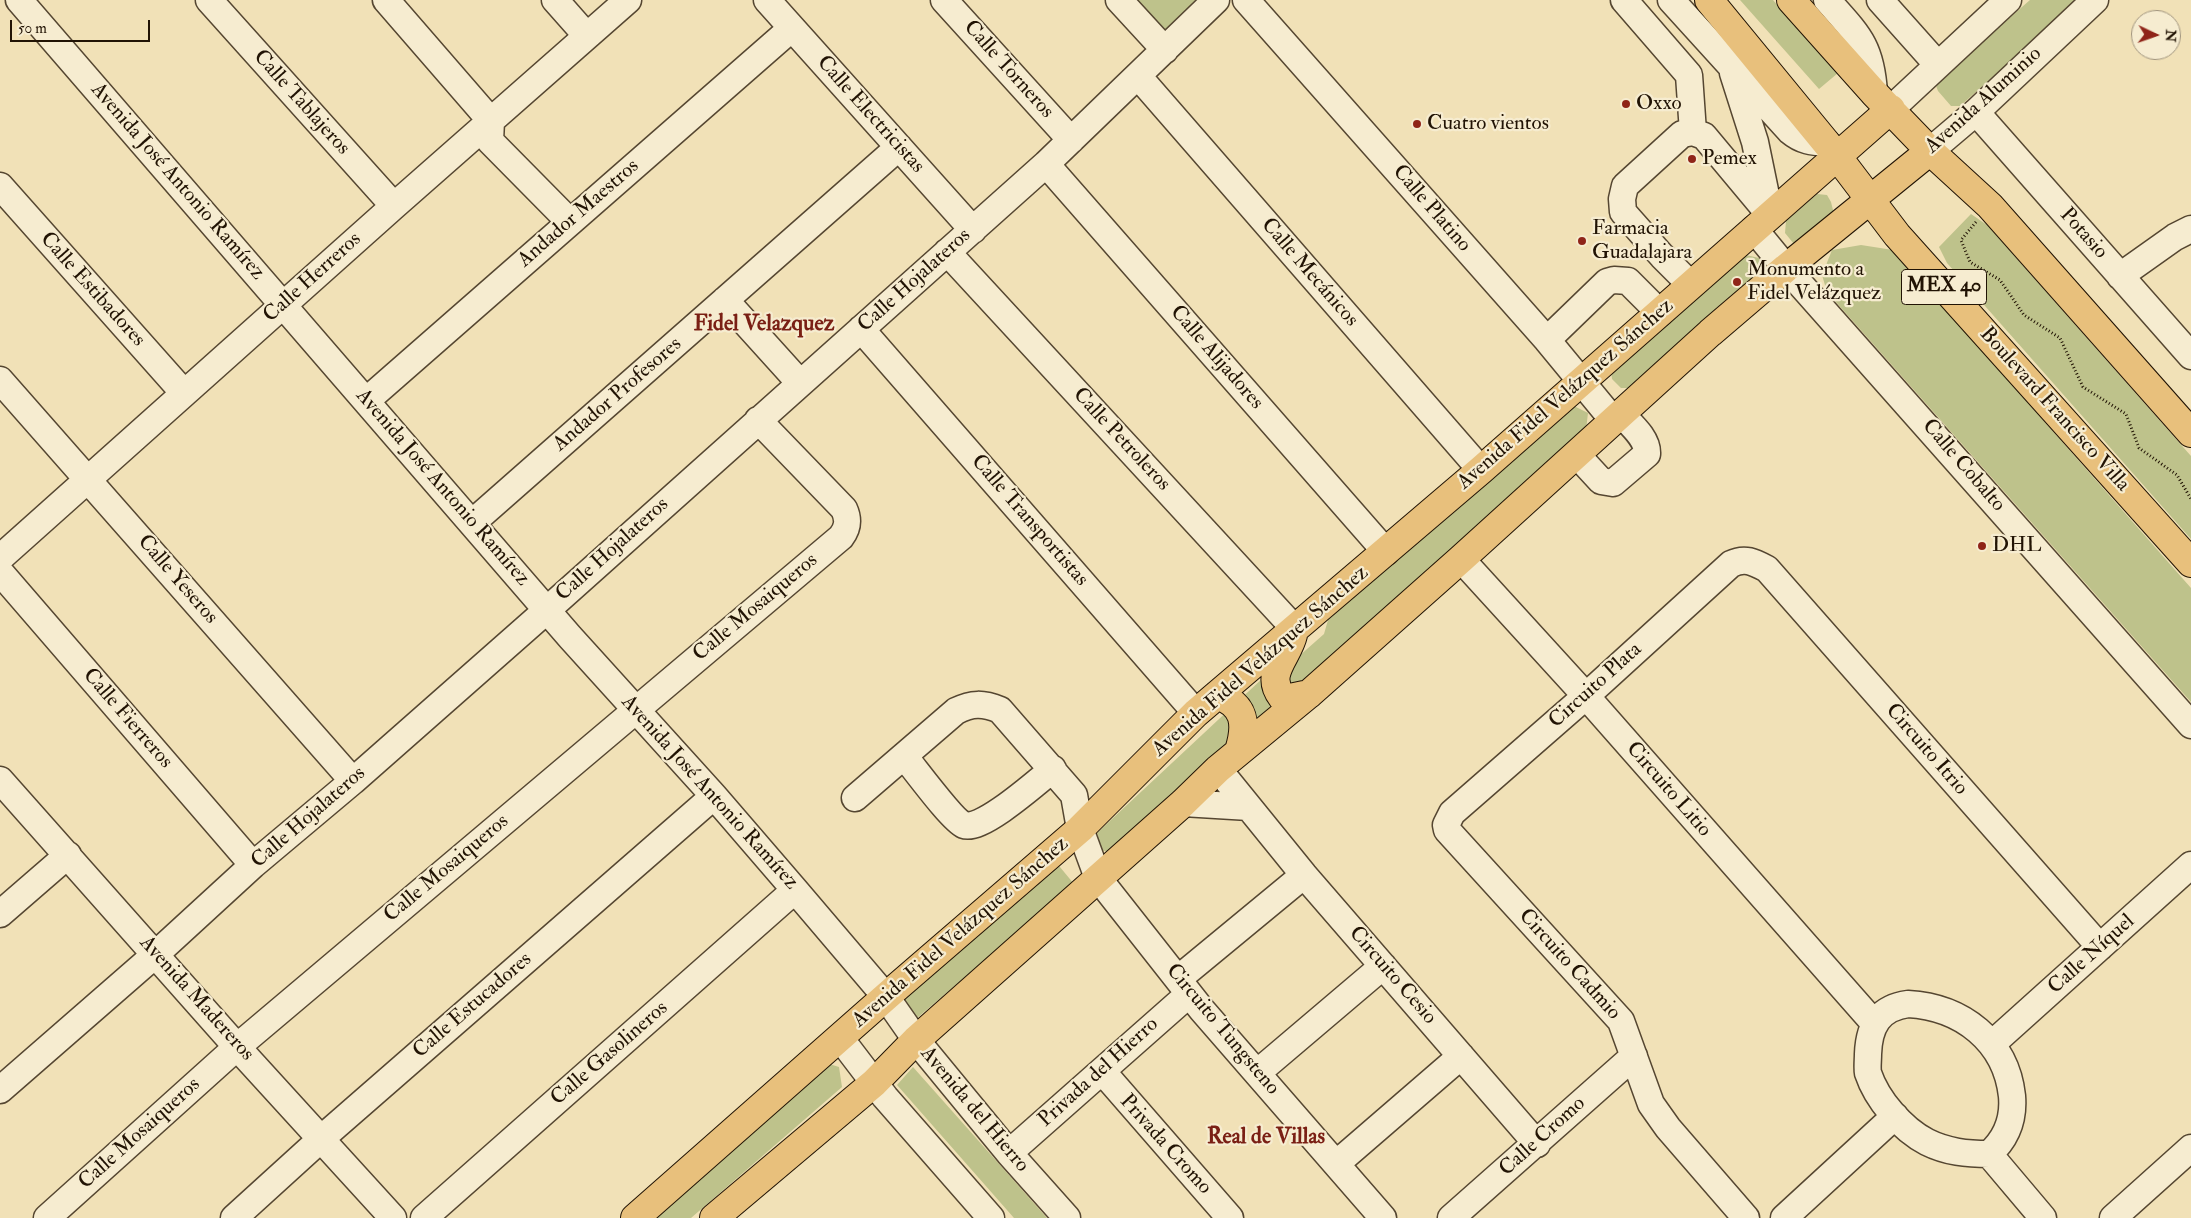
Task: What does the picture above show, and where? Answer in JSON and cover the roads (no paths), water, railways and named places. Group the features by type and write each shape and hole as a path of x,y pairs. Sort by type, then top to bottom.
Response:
{"main road":[{"name":"Boulevard Francisco Villa","path":"1709,0 1832,150 1897,235 2191,563"},
{"path":"1791,0 1930,151 1990,206 2191,433"},
{"name":"Avenida Fidel Velázquez Sánchez","path":"635,1218 1080,829 1196,713 1386,552 1692,285 1762,222 1882,101"},
{"name":"Avenida Aluminio","path":"1872,200 1930,151"},
{"path":"714,1218 874,1083 916,1040 1183,803 1218,769 1309,694 1461,559 1577,455 1617,416 1786,268 1872,200"},
{"path":"1294,628 1291,644 1275,672 1274,681 1282,697 1290,698 1309,694"},
{"path":"1217,695 1233,702 1241,716 1244,734 1239,751"}],"street":[{"name":"Avenida José Antonio Ramírez","path":"19,0 547,610 796,890 886,997"},
{"name":"Calle Tablajeros","path":"209,0 394,206"},
{"path":"386,0 491,121 490,141 570,222"},
{"path":"555,0 586,35"},
{"name":"Calle Herreros","path":"0,558 586,35 628,0"},
{"name":"Calle Electricistas","path":"767,0 972,230"},
{"name":"Calle Torneros","path":"944,0 1071,140"},
{"path":"1119,0 1165,50"},
{"name":"Calle Hojalateros","path":"0,1090 156,954 253,865 353,781 547,610 1046,164 1216,0"},
{"name":"Calle Platino","path":"1246,0 1582,382 1645,441 1647,447 1647,454 1613,483 1601,481 1577,455"},
{"path":"1624,0 1690,75 1693,132 1682,134 1626,186 1622,199 1623,212 1662,256 1692,285"},
{"path":"1671,0 1799,139 1832,150"},
{"path":"1827,0 1857,34 1869,55 1882,101 1938,64 2008,0"},
{"path":"1880,0 1938,64"},
{"name":"Avenida Aluminio","path":"1930,151 1976,112 2094,0"},
{"name":"Andador Maestros","path":"366,401 792,28"},
{"path":"1730,66 1755,142 1762,222"},
{"name":"Calle Mecánicos","path":"1138,76 1481,470"},
{"name":"Potasio","path":"1976,112 2191,356"},
{"name":"Calle Cobalto","path":"1693,132 1704,136 1762,222 1786,268 2191,725"},
{"name":"Andador Profesores","path":"472,524 898,147"},
{"name":"Calle Alijadores","path":"1046,164 1386,552"},
{"name":"Calle Estibadores","path":"0,186 184,393"},
{"path":"2120,276 2175,236 2191,229"},
{"name":"Calle Petroleros","path":"947,252 1294,628"},
{"path":"1547,340 1607,282 1614,280 1628,281 1660,313"},
{"path":"726,300 800,383"},
{"name":"Calle Transportistas","path":"861,329 1196,713"},
{"name":"Calle Yeseros","path":"0,380 353,781"},
{"name":"Calle Mosaiqueros","path":"47,1218 237,1047 841,537 846,530 847,523 844,509 758,420"},
{"name":"Circuito Litio","path":"1461,559 1586,696 1874,1023"},
{"name":"Circuito Plata","path":"1447,820 1452,812 1586,696 1731,564 1739,560 1748,560"},
{"name":"Circuito Itrio","path":"1748,560 1767,570 2100,947"},
{"name":"Calle Fierreros","path":"0,572 253,865"},
{"name":"Circuito Tungsteno","path":"855,798 956,711 970,704 985,704 1000,710 1074,795 1080,829 1098,878 1184,986 1383,1218"},
{"path":"904,756 962,825 970,827 979,824 996,813 1053,769"},
{"name":"Circuito Cesio","path":"1218,769 1304,875 1537,1144"},
{"name":"Avenida Madereros","path":"0,780 237,1047 393,1218"},
{"name":"Calle Estucadores","path":"234,1218 322,1138 714,796"},
{"path":"1183,803 1248,807"},
{"name":"Circuito Cadmio","path":"1447,820 1447,830 1621,1021 1651,1104 1668,1128 1746,1218"},
{"path":"0,914 68,856"},
{"name":"Calle Níquel","path":"1992,1044 2191,866"},
{"name":"Privada del Hierro","path":"1009,1153 1102,1071 1184,986 1304,875"},
{"name":"Calle Gasolineros","path":"424,1218 796,890"},
{"path":"1258,1073 1383,966"},
{"name":"Avenida del Hierro","path":"886,997 916,1040 1009,1153 1067,1218"},
{"path":"1908,1004 1926,1005 1948,1012 1975,1028 1992,1044 2003,1060 2010,1080 2013,1106 2008,1127 2001,1143 1989,1154 1951,1152 1926,1142 1907,1129 1895,1116 1882,1099 1868,1072 1868,1047 1874,1023 1886,1011 1896,1006 1908,1004"},
{"path":"840,1038 874,1083 991,1218"},
{"path":"1336,1164 1461,1056"},
{"name":"Calle Cromo","path":"1451,1218 1537,1144 1634,1056"},
{"name":"Privada Cromo","path":"1102,1071 1230,1218"},
{"path":"1784,1218 1895,1116"},
{"path":"2113,1218 2191,1148"},
{"path":"1989,1154 2043,1218"}],"place":[{"name":"Oxxo","path":"1626,104"},
{"name":"Cuatro vientos","path":"1417,124"},
{"name":"Pemex","path":"1692,159"},
{"name":"Farmacia Guadalajara","path":"1582,241"},
{"name":"Monumento a Fidel Velázquez","path":"1737,282"},
{"name":"DHL","path":"1982,546"}],"district":[{"name":"Fidel Velazquez","path":"764,325"},
{"name":"Real de Villas","path":"1266,1138"}]}
